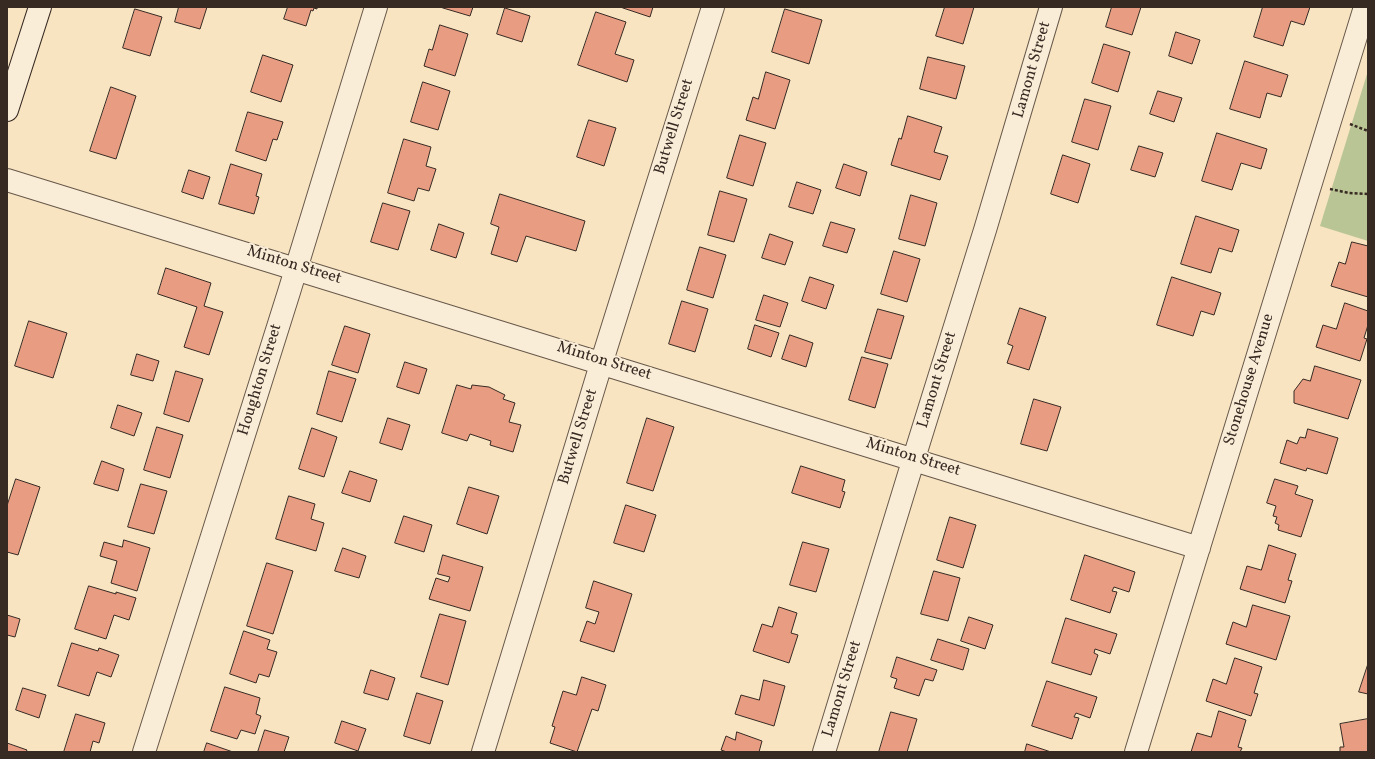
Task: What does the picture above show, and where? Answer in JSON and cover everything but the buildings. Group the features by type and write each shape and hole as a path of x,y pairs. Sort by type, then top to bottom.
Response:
{"street":[{"path":"7,110 40,7"},
{"name":"Houghton Street","path":"144,752 297,267 376,7"},
{"name":"Butwell Street","path":"483,752 602,361 713,7"},
{"name":"Lamont Street","path":"824,752 985,230 1051,7"},
{"name":"Stonehouse Avenue","path":"1136,752 1365,7"},
{"name":"Minton Street","path":"7,180 602,361 1199,548"}],"path":[{"path":"1310,184 1349,193 1368,194"}],"green space":[{"path":"1368,74 1368,241 1320,226"}]}
